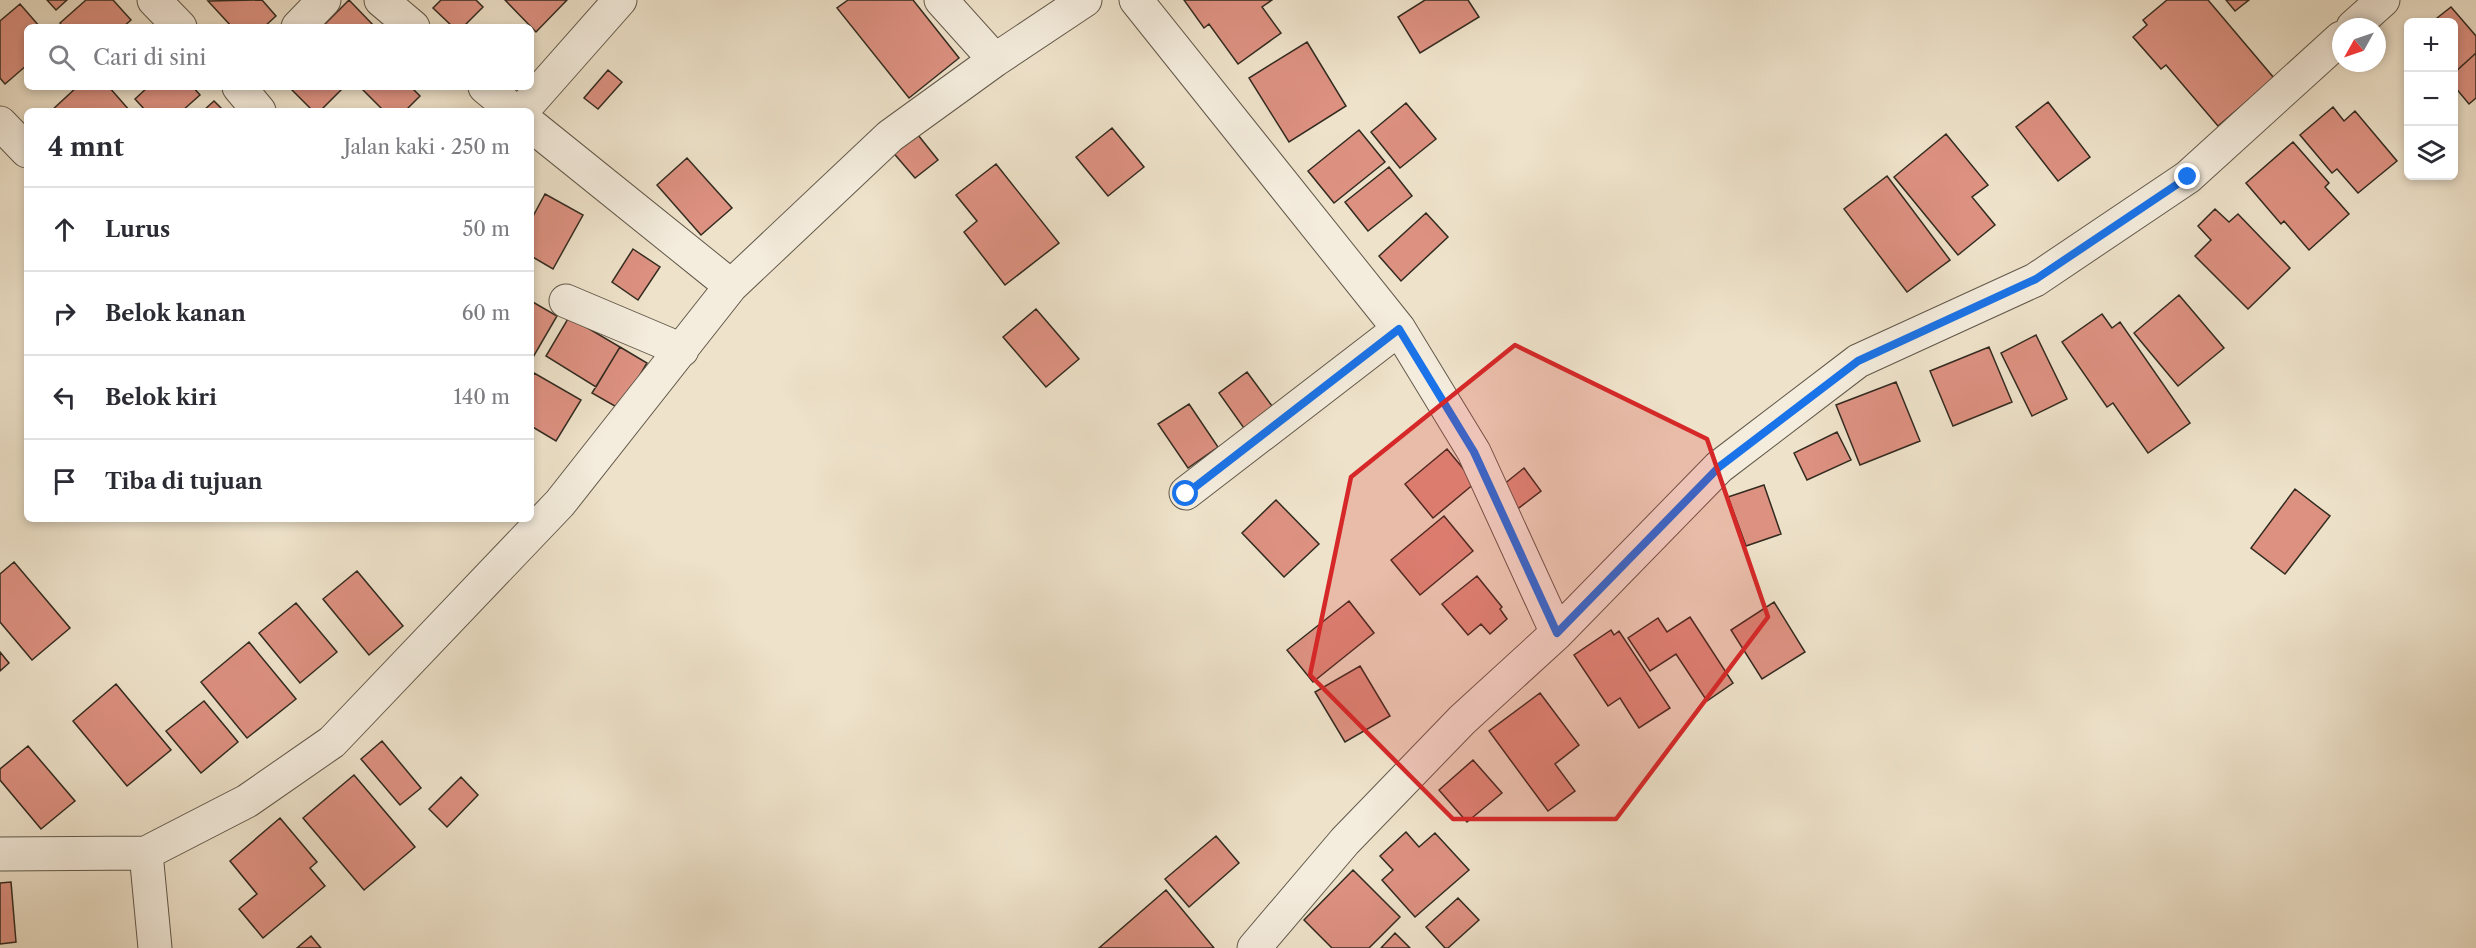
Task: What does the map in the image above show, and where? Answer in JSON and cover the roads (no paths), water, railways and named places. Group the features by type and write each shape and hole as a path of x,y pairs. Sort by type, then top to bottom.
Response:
{"street":[{"path":"154,0 177,24"},
{"path":"301,24 324,0"},
{"path":"525,108 620,0"},
{"path":"941,0 995,60"},
{"path":"0,854 146,853 247,801 332,742 560,503 731,286 890,136 995,60 1085,0"},
{"path":"1136,0 1399,329 1474,452 1557,633"},
{"path":"2363,18 2383,0"},
{"path":"1254,948 1345,841 1407,776 1462,720 1557,633 1719,467 1858,361 2045,273 2188,177 2332,46"},
{"path":"242,90 257,108"},
{"path":"489,90 510,108"},
{"path":"0,123 24,148"},
{"path":"534,127 731,286"},
{"path":"566,301 682,350"},
{"path":"1186,494 1399,329"},
{"path":"146,853 155,948"}]}
